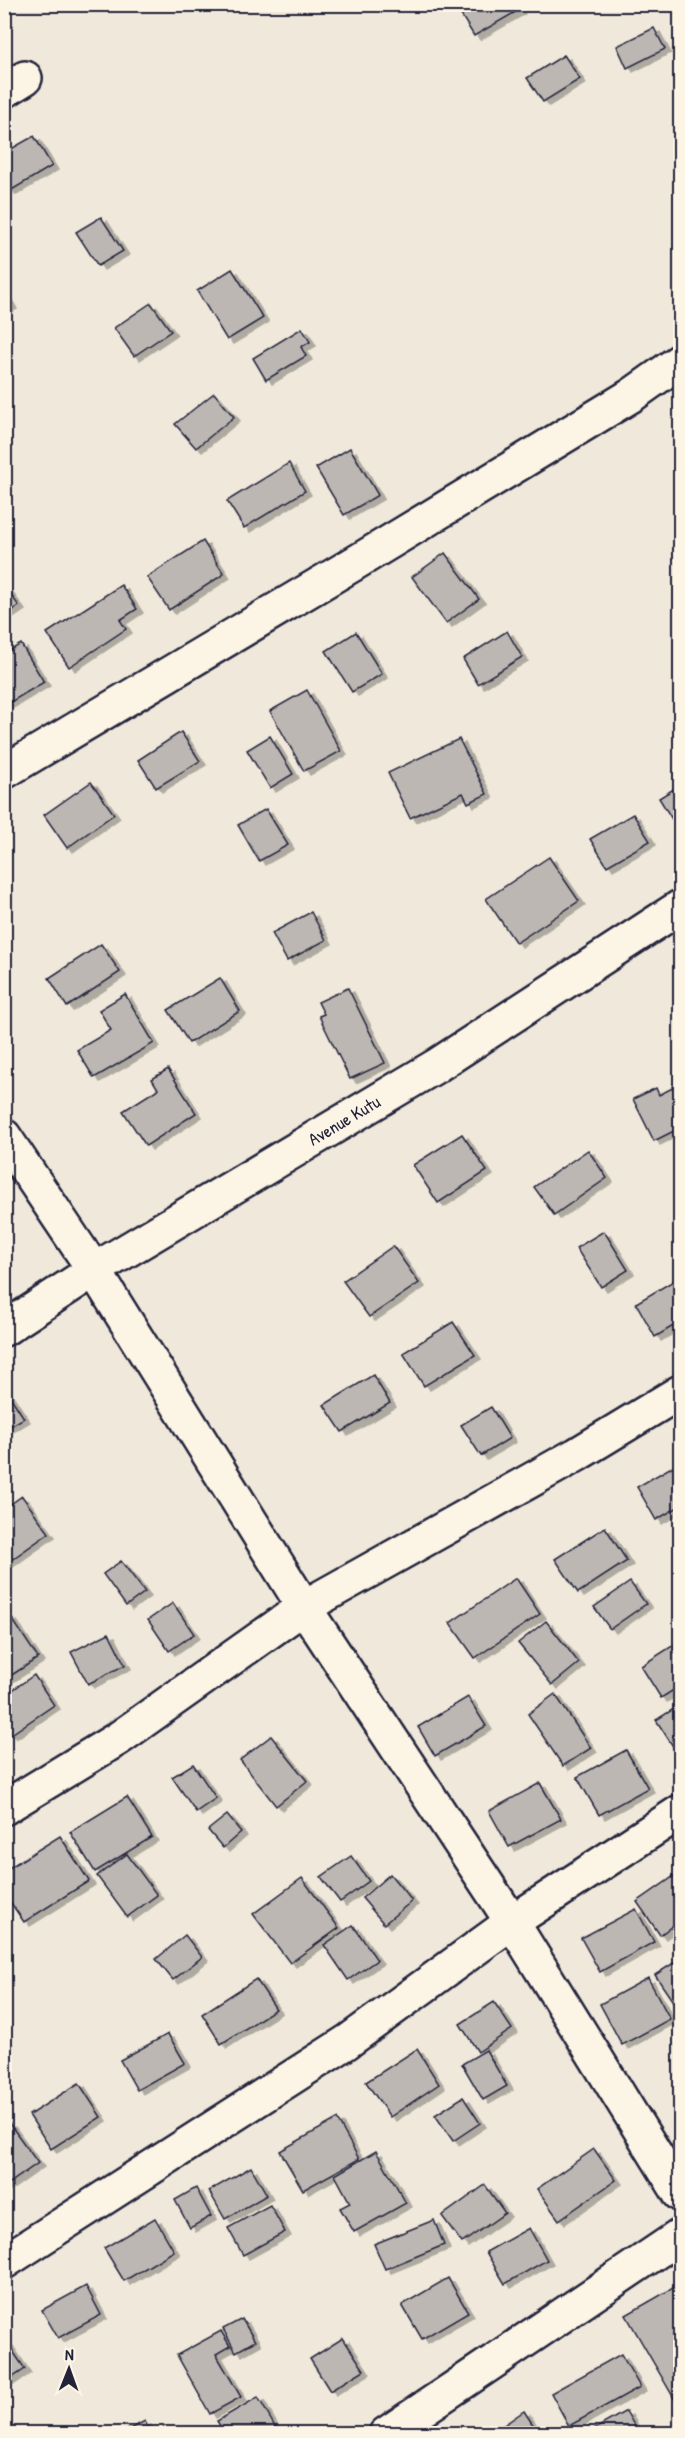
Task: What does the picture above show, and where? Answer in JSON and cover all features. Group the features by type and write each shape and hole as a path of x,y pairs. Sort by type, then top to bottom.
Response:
{"street":[{"path":"4,772 632,395 681,361"},
{"name":"Avenue Kutu","path":"4,1329 94,1270 436,1066 681,907"},
{"path":"4,1136 94,1270 304,1607 512,1922 681,2194"},
{"path":"4,1808 119,1738 304,1607 576,1455 681,1392"},
{"path":"4,2262 347,2042 512,1922 681,1812"},
{"path":"386,2433 681,2235"}],"building":[{"path":"467,4 515,4 519,10 474,36 458,10"},
{"path":"654,28 665,49 627,68 617,46"},
{"path":"564,55 580,79 543,102 527,78"},
{"path":"34,136 52,166 10,191 4,182 4,153"},
{"path":"101,217 123,251 98,266 76,232"},
{"path":"232,269 263,318 227,340 197,291"},
{"path":"4,293 11,305 4,309"},
{"path":"151,303 171,331 134,356 114,328"},
{"path":"302,328 310,342 301,347 306,356 266,380 253,358"},
{"path":"214,393 234,417 196,448 175,424"},
{"path":"350,448 378,495 344,515 316,468"},
{"path":"289,463 305,491 244,528 227,501"},
{"path":"203,541 224,574 169,610 147,577"},
{"path":"445,553 479,599 446,623 412,577"},
{"path":"4,585 19,606 4,616"},
{"path":"121,585 137,609 120,620 126,629 69,667 47,633"},
{"path":"507,631 522,657 478,684 463,659"},
{"path":"356,632 382,674 352,692 326,651"},
{"path":"21,644 44,682 4,706 4,654"},
{"path":"307,690 341,751 304,771 270,711"},
{"path":"181,732 200,761 156,788 138,760"},
{"path":"270,736 293,774 270,788 247,750"},
{"path":"459,739 487,794 468,803 463,793 410,818 388,773"},
{"path":"91,782 114,814 67,848 44,815"},
{"path":"680,785 680,828 678,829 659,798"},
{"path":"266,809 288,845 259,861 238,825"},
{"path":"633,814 650,841 607,866 590,839"},
{"path":"549,857 579,901 516,943 486,899"},
{"path":"311,912 326,940 287,961 272,933"},
{"path":"101,944 120,972 67,1007 49,978"},
{"path":"220,978 240,1011 189,1043 168,1010"},
{"path":"348,988 385,1063 350,1079 319,1016 324,1014 318,1002"},
{"path":"125,994 154,1043 94,1078 77,1050 111,1030 99,1010"},
{"path":"168,1069 196,1113 146,1146 123,1111 158,1089 152,1079"},
{"path":"680,1084 680,1128 654,1141 633,1099 656,1088 659,1095"},
{"path":"462,1134 487,1171 438,1203 413,1165"},
{"path":"588,1150 607,1178 554,1215 534,1187"},
{"path":"604,1231 628,1270 601,1287 576,1248"},
{"path":"393,1246 419,1283 369,1317 343,1281"},
{"path":"680,1277 680,1322 655,1337 636,1303"},
{"path":"453,1322 475,1355 424,1386 403,1353"},
{"path":"373,1375 390,1403 342,1432 324,1405"},
{"path":"4,1387 24,1418 4,1430"},
{"path":"491,1407 510,1438 481,1456 461,1425"},
{"path":"680,1462 680,1506 656,1520 637,1487"},
{"path":"22,1496 49,1533 4,1565 4,1509"},
{"path":"605,1527 627,1561 578,1593 555,1559"},
{"path":"121,1561 145,1592 126,1606 103,1574"},
{"path":"516,1578 540,1614 475,1658 450,1623"},
{"path":"630,1582 646,1604 610,1629 594,1607"},
{"path":"173,1603 194,1634 169,1651 148,1620"},
{"path":"11,1617 38,1658 4,1680 4,1622"},
{"path":"546,1621 579,1663 552,1685 518,1643"},
{"path":"109,1633 125,1665 88,1684 71,1652"},
{"path":"680,1641 680,1686 661,1698 641,1666"},
{"path":"34,1675 54,1705 10,1735 4,1726 4,1696"},
{"path":"555,1694 591,1748 563,1766 528,1714"},
{"path":"468,1697 486,1726 435,1756 418,1727"},
{"path":"680,1705 680,1749 676,1751 656,1720"},
{"path":"271,1736 307,1781 276,1806 240,1760"},
{"path":"626,1750 648,1788 599,1815 577,1777"},
{"path":"193,1764 216,1798 196,1812 172,1777"},
{"path":"540,1783 561,1819 509,1847 489,1811"},
{"path":"127,1797 152,1837 95,1872 70,1832"},
{"path":"227,1815 241,1832 223,1848 208,1830"},
{"path":"60,1836 89,1881 24,1922 4,1893 4,1871"},
{"path":"127,1854 157,1895 127,1917 97,1876"},
{"path":"351,1856 369,1881 340,1902 321,1877"},
{"path":"680,1872 680,1920 660,1935 637,1902"},
{"path":"390,1874 412,1901 384,1924 362,1898"},
{"path":"302,1878 339,1928 290,1963 253,1914"},
{"path":"636,1909 654,1942 600,1972 581,1938"},
{"path":"353,1925 377,1960 348,1980 324,1945"},
{"path":"185,1935 202,1957 173,1980 156,1959"},
{"path":"675,1962 680,1970 680,2003 676,2006 655,1975"},
{"path":"648,1978 670,2019 622,2045 600,2004"},
{"path":"256,1979 276,2009 221,2044 202,2014"},
{"path":"494,2002 512,2029 478,2052 460,2024"},
{"path":"168,2034 185,2063 137,2090 120,2060"},
{"path":"417,2049 439,2084 390,2117 366,2082"},
{"path":"486,2050 507,2086 483,2100 462,2064"},
{"path":"79,2083 101,2117 51,2149 29,2115"},
{"path":"463,2097 480,2123 453,2141 435,2115"},
{"path":"337,2119 359,2159 303,2190 280,2151"},
{"path":"9,2123 38,2163 4,2187 4,2127"},
{"path":"594,2149 616,2180 559,2220 537,2189"},
{"path":"376,2151 406,2203 354,2232 340,2208 350,2203 335,2175"},
{"path":"251,2167 267,2195 225,2219 209,2191"},
{"path":"485,2185 505,2213 462,2243 442,2216"},
{"path":"196,2188 211,2216 190,2228 175,2200"},
{"path":"270,2205 285,2232 243,2255 228,2228"},
{"path":"155,2218 174,2251 124,2281 104,2248"},
{"path":"434,2220 444,2245 385,2269 374,2244"},
{"path":"529,2228 547,2260 505,2284 486,2252"},
{"path":"448,2278 468,2312 422,2339 402,2305"},
{"path":"680,2284 680,2397 675,2400 626,2315"},
{"path":"86,2286 101,2315 58,2338 42,2310"},
{"path":"242,2319 255,2341 236,2352 223,2329"},
{"path":"221,2331 230,2346 216,2354 241,2397 210,2414 177,2355"},
{"path":"4,2338 25,2369 4,2383"},
{"path":"343,2338 364,2370 330,2391 310,2359"},
{"path":"621,2354 640,2387 569,2426 551,2393"},
{"path":"258,2397 279,2434 225,2434 217,2421"},
{"path":"524,2411 539,2434 491,2434"},
{"path":"626,2411 639,2434 592,2434 591,2431"},
{"path":"145,2421 151,2434 120,2434"}]}
